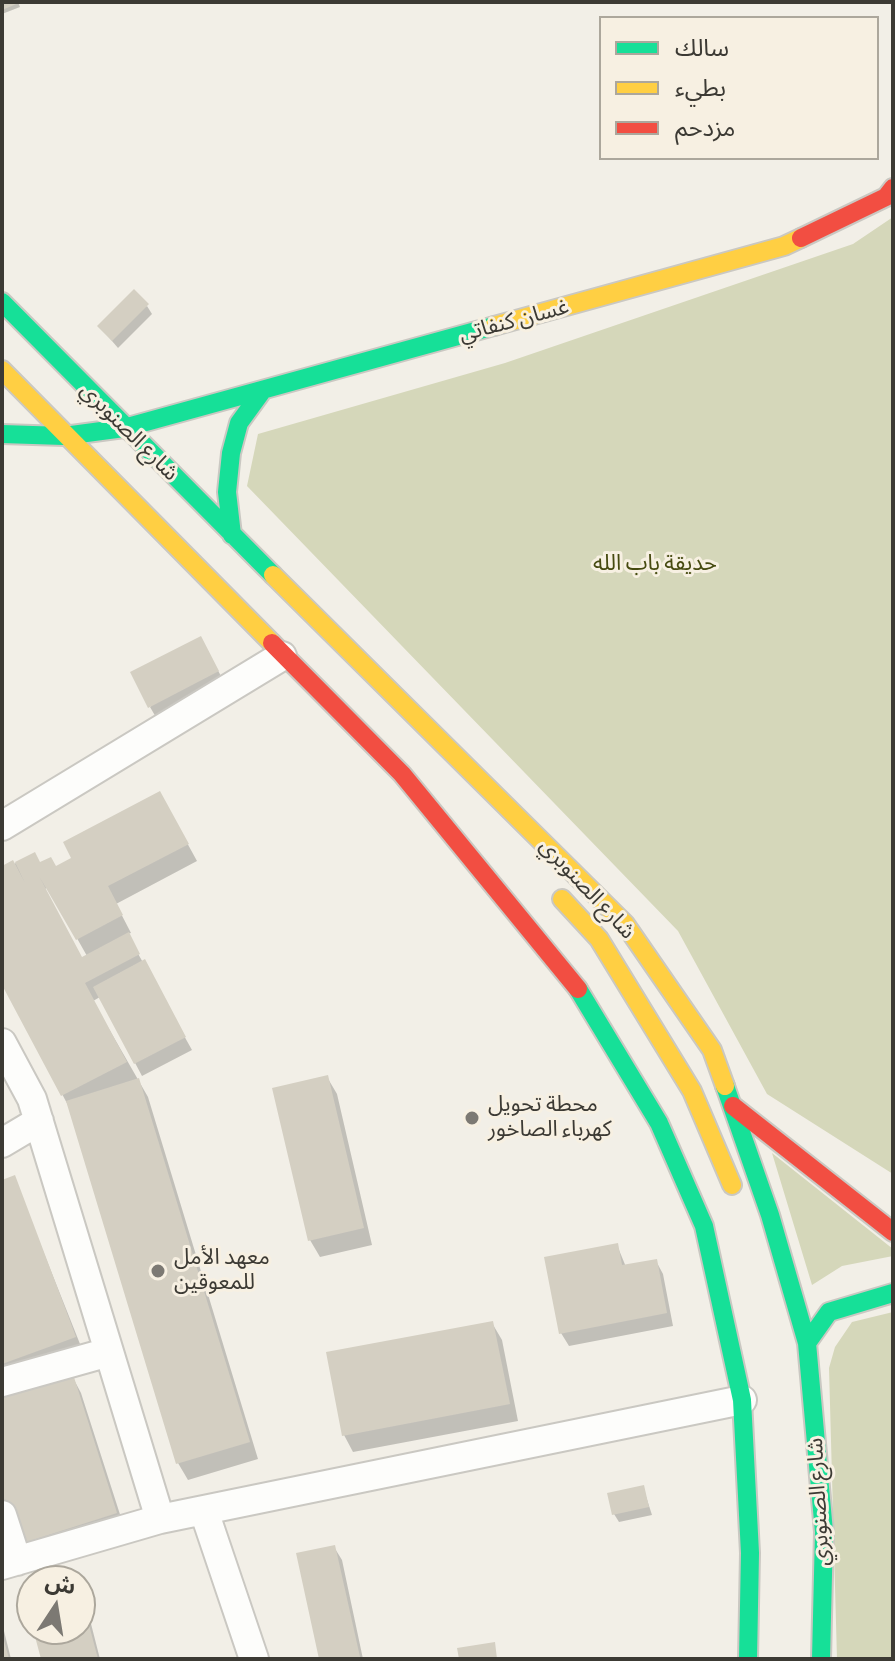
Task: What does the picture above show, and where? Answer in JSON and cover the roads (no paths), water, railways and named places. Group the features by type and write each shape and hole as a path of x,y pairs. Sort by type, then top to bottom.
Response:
{"main road":[{"name":"غسان كنفاتي","path":"2,434 64,436 124,428 263,390 784,246 886,197 893,188"},
{"name":"شارع الصنوبري","path":"2,302 124,428 625,924 712,1050 770,1215 807,1343 824,1532 821,1659"},
{"name":"شارع الصنوبري","path":"2,370 402,774 584,997 659,1123 704,1226 742,1400 750,1553 748,1659"},
{"path":"232,535 227,492 231,453 239,423 263,390"},
{"path":"441,739 460,783 489,817"},
{"path":"402,774 470,828"},
{"path":"549,884 599,939 692,1091 731,1179 740,1210"},
{"path":"597,973 625,1007 667,1087"},
{"path":"733,1106 893,1232"},
{"path":"710,1192 732,1265"},
{"path":"807,1343 829,1312 893,1293"}],"street":[{"path":"2,826 282,656"},
{"path":"2,1043 32,1099 160,1519"},
{"path":"2,1143 39,1121"},
{"path":"2,1382 109,1352"},
{"path":"2,1515 10,1563 160,1519 742,1400"},
{"path":"204,1511 254,1659"}],"place":[{"name":"محطة تحويل كهرباء الصاخور","path":"472,1118"},
{"name":"معهد الأمل للمعوقين","path":"158,1271"}],"park label":[{"name":"حديقة باب الله","path":"655,564"}]}
